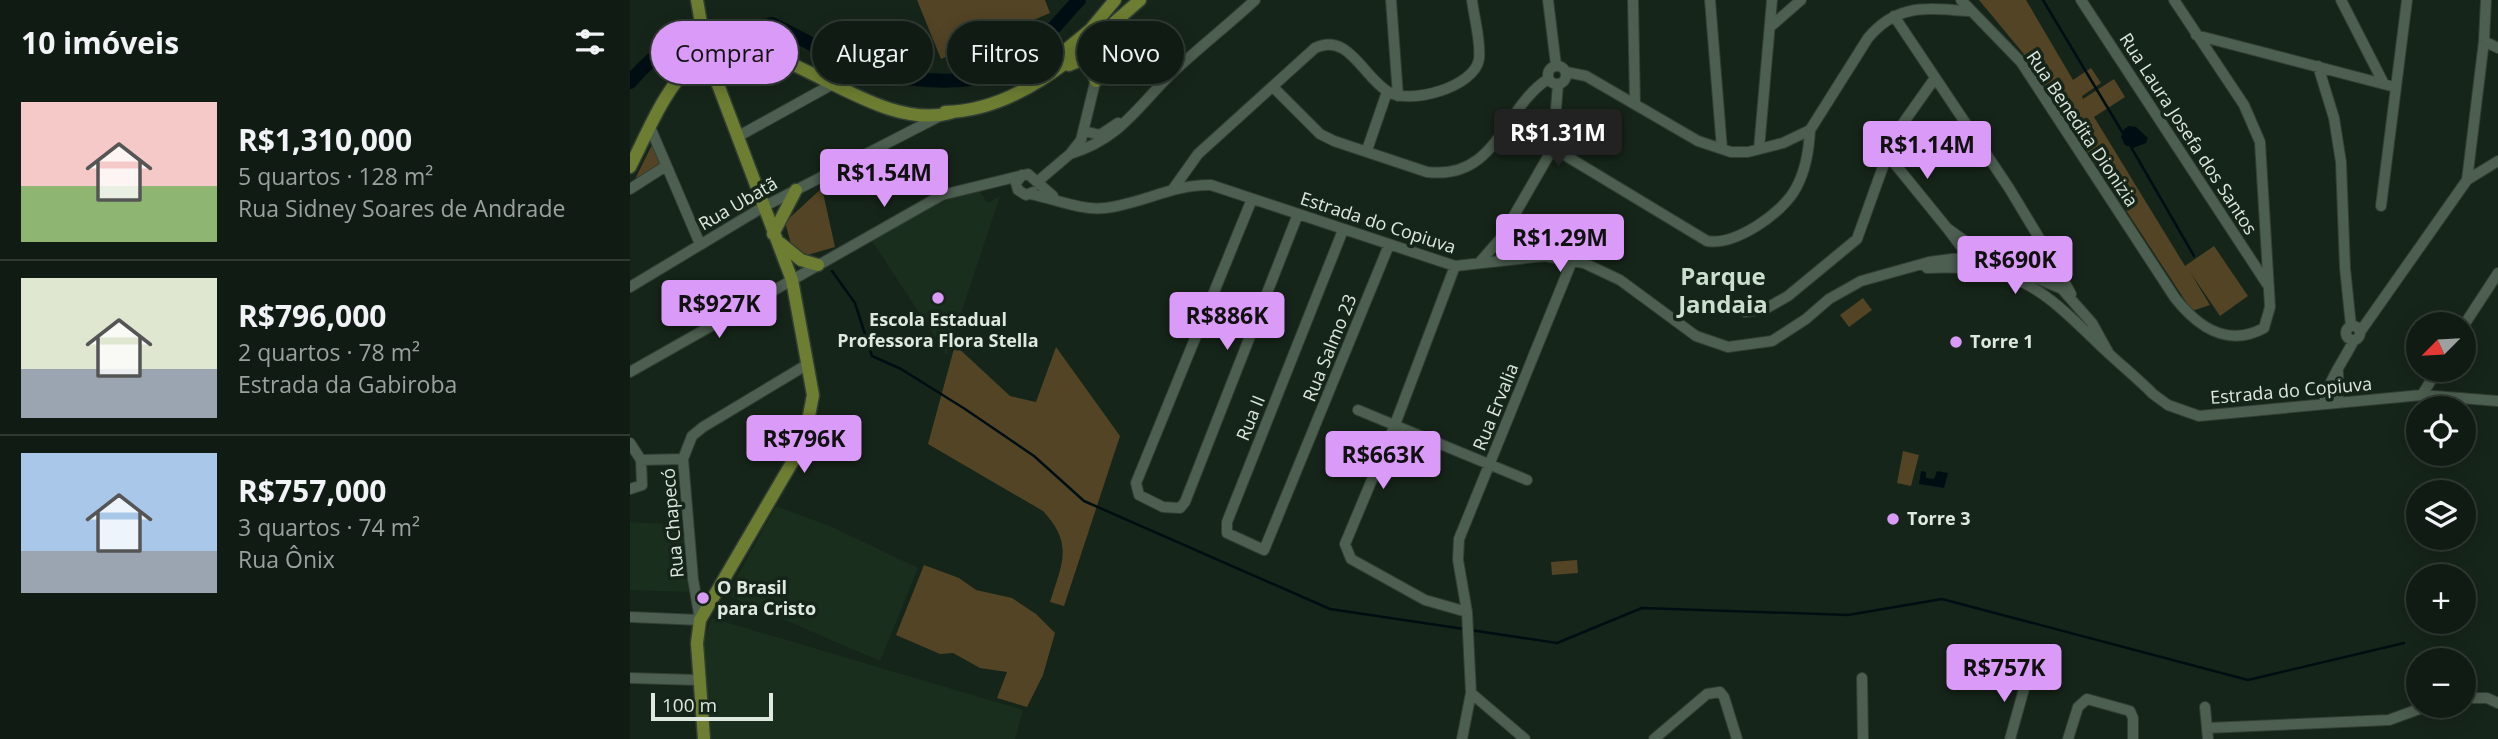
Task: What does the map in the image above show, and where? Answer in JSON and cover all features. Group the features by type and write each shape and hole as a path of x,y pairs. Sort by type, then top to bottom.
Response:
{"main road":[{"path":"697,0 701,21"},
{"path":"986,104 1029,80 1069,49 1090,30 1115,0"},
{"path":"1107,21 1125,6 1140,0"},
{"path":"798,69 866,102 909,114 947,114 986,104 1032,84"},
{"path":"630,167 676,84"},
{"path":"704,739 698,680 700,620 804,442 813,395 792,280 717,84"},
{"path":"774,236 796,190"},
{"path":"774,236 801,260 818,265"}],"street":[{"path":"630,372 942,195 1025,175 1102,143 1171,74 1255,0"},
{"path":"1173,189 1198,154 1315,48 1334,43 1355,59 1387,92 1398,96 1423,96 1469,77 1479,61 1472,0"},
{"path":"1548,0 1556,65 1566,72 1586,76 1698,141 1740,153 1759,149 1810,130"},
{"path":"1633,0 1635,104"},
{"path":"1710,0 1722,149"},
{"path":"1759,149 1763,71 1772,0"},
{"path":"1770,27 1801,0"},
{"path":"1961,0 1970,11"},
{"name":"Rua Laura Josefa dos Santos","path":"2081,0 2269,286"},
{"name":"Rua Benedita Dionizia","path":"1970,11 2021,62 2188,314 2212,332 2247,336 2264,328 2267,323 2269,286 2260,142 2244,105 2174,0"},
{"path":"2341,0 2384,84"},
{"path":"2381,206 2407,0"},
{"path":"2466,180 2484,41 2486,0"},
{"path":"1389,2 1398,96"},
{"path":"1553,148 1707,242 1717,243 1740,237 1791,196 1805,167 1810,130 1868,38 1878,27 1894,16 1918,8 1970,11"},
{"path":"1894,16 2009,188 2053,261 2074,300 2069,307 2060,305"},
{"path":"2196,35 2395,87"},
{"path":"2484,41 2498,48"},
{"path":"1479,262 1501,239 1553,148 1553,81 1549,70 1556,65"},
{"path":"2318,66 2337,132 2341,162 2345,268 2355,333"},
{"path":"1273,87 1320,134 1427,172 1441,174 1464,168 1487,153 1529,96 1553,81 1565,78 1566,72"},
{"path":"1745,312 1765,309 1788,296 1857,239 1866,221 1886,153 1906,118 1935,78"},
{"path":"1070,155 1084,131 1095,84"},
{"path":"737,137 831,85"},
{"path":"1367,150 1387,92"},
{"path":"909,114 910,130"},
{"name":"Rua Ubatã","path":"630,287 763,207 910,130 947,114"},
{"path":"1084,131 1100,135 1133,114"},
{"path":"650,127 700,244"},
{"path":"1886,153 1975,267"},
{"path":"2324,404 2328,385 2338,373 2355,333 2466,180 2498,161"},
{"path":"1025,175 1016,183 1025,193 1055,164"},
{"path":"630,189 666,166"},
{"path":"1025,175 1057,199"},
{"name":"Estrada do Copiuva","path":"993,182 1025,193 1084,207 1103,208 1173,189 1211,185 1455,266 1545,256 1573,261 1620,281 1696,336 1728,347 1772,341 1861,281 1969,256 1988,257 2059,287 2074,300 2092,323 2108,352"},
{"path":"1252,199 1136,483 1139,495 1163,507 1180,508 1185,502 1298,214"},
{"path":"1947,228 1988,257 1992,266 1989,271"},
{"name":"Rua II","path":"1234,538 1227,533 1227,522 1343,230"},
{"path":"1501,239 1512,258"},
{"name":"Rua Salmo 23","path":"1234,538 1264,550 1389,245"},
{"name":"Rua Ervalia","path":"1462,739 1471,693 1467,612 1458,560 1459,540 1573,261"},
{"path":"2049,297 2051,288 2059,287 2053,261"},
{"path":"1455,266 1394,427 1345,544 1351,559 1425,600 1467,612"},
{"name":"Estrada do Copiuva","path":"1909,269 1975,267 2031,285 2060,305 2168,405 2199,416 2422,395 2498,401"},
{"path":"2472,312 2498,273"},
{"name":"Rua Chapecó","path":"700,620 693,579 683,459 692,436 808,365"},
{"path":"2338,373 2338,403"},
{"path":"2422,395 2430,382"},
{"path":"1359,410 1527,481"},
{"path":"630,443 641,460 642,485 630,489"},
{"path":"641,460 683,459"},
{"path":"630,617 700,620"},
{"path":"630,678 698,680"},
{"path":"1862,678 1863,739"},
{"path":"2010,739 2027,678"},
{"path":"1654,739 1707,694 1720,692 1737,739"},
{"path":"1471,693 1525,739"},
{"path":"2476,698 2487,698 2498,703"},
{"path":"2068,739 2078,707 2087,699 2130,711 2133,718 2133,739"},
{"path":"2205,707 2208,734 2389,720 2406,714"}],"shaded area":[{"path":"917,0 1045,0 1050,13 1031,21 947,21 947,56 941,59 933,39 933,21 926,21"},
{"path":"1979,0 2026,0 2073,80 2091,68 2101,83 2082,96 2083,99 2114,79 2125,97 2094,117 2185,266 2214,246 2248,296 2220,316 2190,272 2210,305 2192,311 2023,53"},
{"path":"2129,126 2136,127 2148,138 2146,143 2133,148 2125,145 2121,137 2124,129"},
{"path":"653,143 662,164 639,180 636,177"},
{"path":"822,188 835,247 804,256 791,244 785,222"},
{"name":"Escola Estadual Professora Flora Stella","path":"979,191 988,203 1000,196 947,355 872,241 950,197"},
{"path":"1863,298 1872,310 1849,327 1840,315"},
{"path":"955,345 1010,396 1036,402 1056,347 1120,436 1064,606 1050,602 1063,555 1059,534 1043,511 928,444"},
{"path":"1903,451 1919,455 1911,486 1897,483"},
{"path":"1921,471 1926,472 1926,478 1934,479 1937,471 1948,473 1944,488 1919,484"},
{"path":"776,506 832,527 918,568 880,661 727,595"},
{"path":"630,522 684,525 689,592 630,590"},
{"path":"1577,560 1578,573 1552,575 1551,562"},
{"path":"924,565 959,578 976,590 1012,598 1036,614 1055,633 1043,675 1027,707 997,698 1007,672 980,668 953,653 940,654 896,635"},
{"path":"712,618 1023,710 1015,739 711,739 704,639"}],"waterway":[{"path":"630,82 672,45 697,32 710,28 753,28 772,24 865,68 926,80 970,79 1010,67 1027,55 1079,0"},
{"path":"2043,0 2124,135"},
{"path":"2131,147 2194,256"},
{"path":"832,271 855,303 872,356 901,369 1034,456 1084,501 1330,609 1464,629"},
{"path":"1470,630 1557,643 1642,608 1848,615 1942,599 2248,680 2404,643"}],"place":[{"name":"Escola Estadual Professora Flora Stella","path":"938,298"},
{"name":"Torre 1","path":"1956,342"},
{"name":"Torre 3","path":"1893,519"},
{"name":"O Brasil para Cristo","path":"703,598"}],"district":[{"name":"Parque Jandaia","path":"1723,291"}]}
